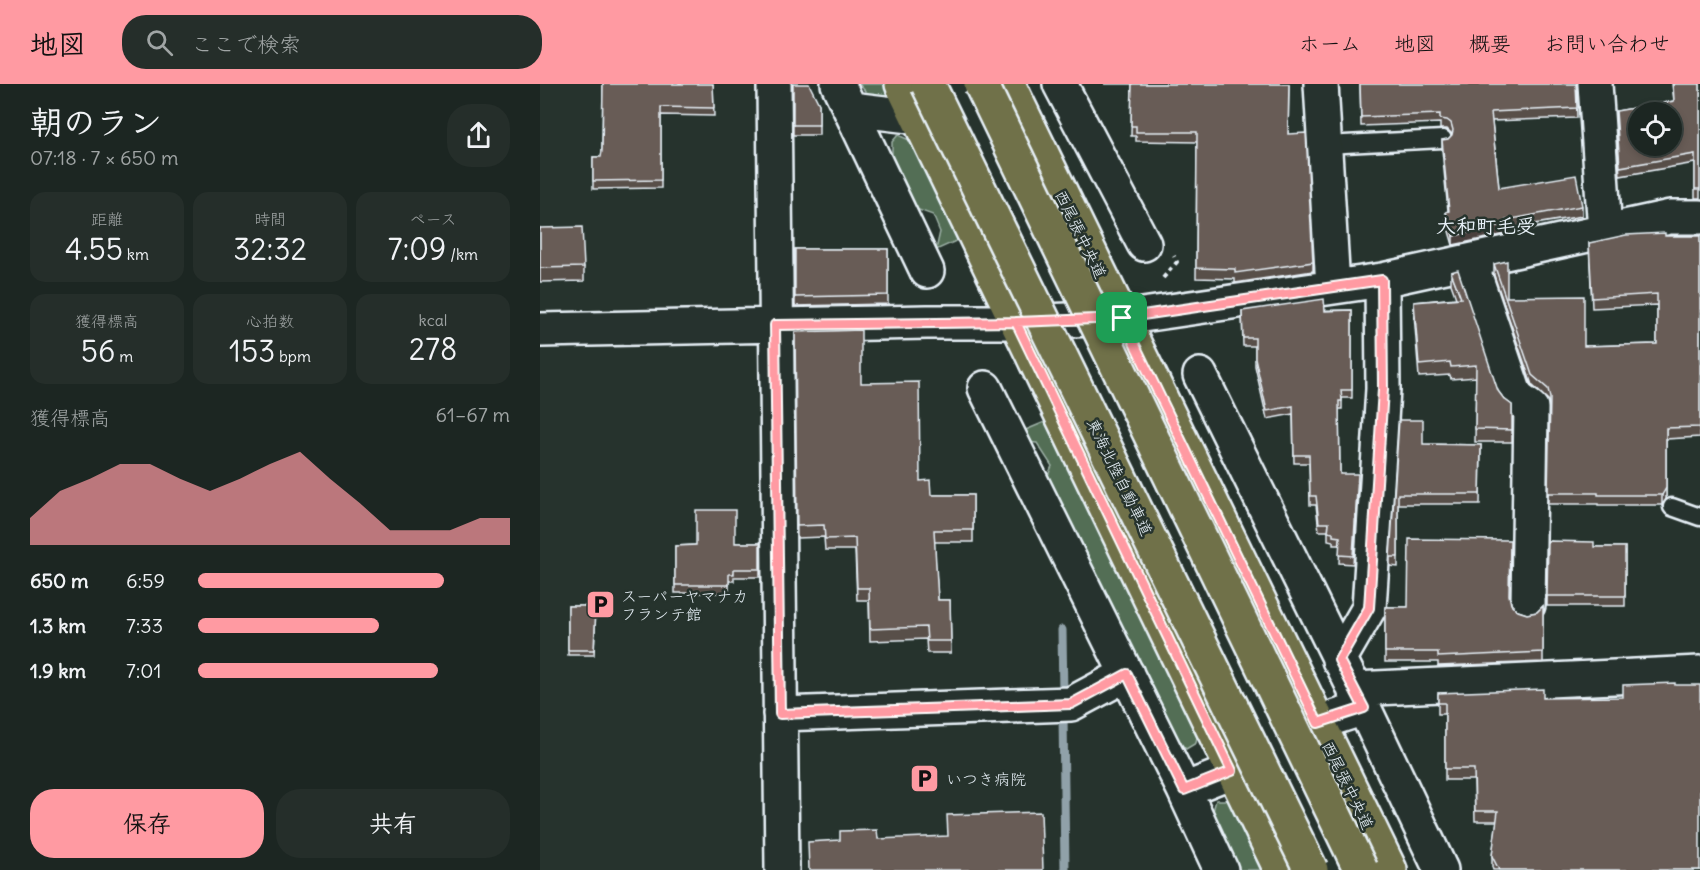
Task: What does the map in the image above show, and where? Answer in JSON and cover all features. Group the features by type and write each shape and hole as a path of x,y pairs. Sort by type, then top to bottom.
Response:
{"main road":[{"path":"902,84 1281,870"},
{"name":"東海北陸自動車道","path":"928,84 1311,870"},
{"path":"981,84 1361,870"},
{"name":"西尾張中央道","path":"1008,84 1390,870"}],"street":[{"path":"774,84 782,870"},
{"path":"1060,84 1144,244"},
{"path":"1321,84 1333,287"},
{"path":"1595,84 1605,232"},
{"path":"845,97 918,117"},
{"path":"845,97 927,271"},
{"path":"540,330 1016,322 1122,318 1382,280 1670,217 1700,217"},
{"path":"1470,261 1516,397 1531,408 1527,605"},
{"path":"1339,660 1369,608 1383,389 1382,280"},
{"path":"1200,375 1441,870"},
{"path":"985,388 1184,790 1221,870"},
{"path":"1318,723 1359,699 1700,673"},
{"path":"780,714 1071,704 1127,674"},
{"path":"1184,790 1232,771"}],"lane":[{"path":"1325,145 1443,140"},
{"path":"1672,507 1700,517"}],"green space":[{"path":"859,84 894,84 901,97 872,99"},
{"path":"898,135 916,143 965,237 936,250 940,232 933,215 916,209 892,160 892,142"},
{"path":"1052,419 1198,734 1196,743 1186,749 1172,735 1046,480 1052,466 1037,443 1026,442 1021,432"},
{"path":"1216,800 1226,800 1239,805 1271,870 1232,870 1212,815"}],"building":[{"path":"603,84 713,84 714,108 661,107 661,180 593,181 593,157 601,157 602,151"},
{"path":"793,84 809,84 819,104 819,125 793,125"},
{"path":"1132,84 1289,84 1288,134 1306,133 1313,262 1235,273 1235,269 1196,268 1197,132 1136,132 1136,126 1131,126"},
{"path":"1360,84 1576,84 1577,108 1491,112 1499,188 1576,175 1582,206 1506,220 1506,224 1453,236 1446,212 1449,211 1442,140 1452,135 1451,123 1440,119 1440,114 1361,117"},
{"path":"1673,84 1700,84 1700,189 1695,189 1695,154 1620,167 1616,111 1628,109 1628,156 1682,156 1682,102 1668,102 1674,101"},
{"path":"582,227 584,267 540,268 540,228"},
{"path":"1665,233 1665,236 1700,236 1700,427 1666,428 1666,488 1662,495 1548,493 1550,398 1548,389 1532,375 1494,264 1507,261 1507,297 1584,296 1584,346 1657,344 1657,294 1592,298 1589,243 1626,235"},
{"path":"795,249 888,249 888,295 795,297"},
{"path":"1458,270 1498,391 1512,405 1512,430 1475,429 1476,365 1451,367 1450,362 1419,365 1414,302 1461,298 1451,272"},
{"path":"1324,299 1325,311 1352,310 1352,390 1341,390 1342,401 1339,401 1340,474 1358,474 1353,556 1339,555 1340,537 1328,532 1329,523 1319,523 1316,496 1310,496 1309,455 1294,455 1293,406 1267,411 1255,358 1255,338 1243,338 1242,311"},
{"path":"861,330 861,383 919,382 920,481 930,480 931,495 973,495 973,530 934,530 938,600 950,600 951,641 927,641 926,627 870,629 869,588 857,588 855,538 825,539 824,525 797,526 795,332"},
{"path":"1399,420 1423,420 1423,444 1481,445 1480,494 1398,494 1398,557 1390,557"},
{"path":"696,510 735,510 735,543 760,543 760,569 734,569 734,574 729,574 729,585 675,585 675,546 696,545"},
{"path":"1409,539 1510,540 1509,595 1511,604 1518,611 1527,614 1537,612 1543,606 1543,652 1438,657 1438,652 1385,652 1385,607 1408,607"},
{"path":"1548,541 1594,542 1594,547 1625,547 1625,596 1547,596"},
{"path":"568,606 596,606 594,650 568,650"},
{"path":"1675,683 1675,685 1700,685 1700,870 1499,870 1492,856 1498,811 1475,811 1474,769 1445,769 1445,703 1438,703 1438,693 1543,689 1543,698 1623,697 1623,685"},
{"path":"1041,812 1043,870 809,870 808,842 840,840 840,831 877,830 878,839 948,836 947,815"}],"waterway":[{"path":"1062,630 1063,696"},
{"path":"1063,715 1065,870"}],"place":[{"name":"スーパーヤマナカ フランテ館","path":"600,605"},
{"name":"いつき病院","path":"925,779"}],"district":[{"name":"大和町毛受","path":"1486,225"}],"route":[{"path":"1122,318 1016,322 775,325 780,714 1071,704 1127,674 1184,790 1232,771 1016,322 1069,320 1122,318 1382,280 1383,389 1369,608 1339,660 1364,708 1318,723 1122,318"}]}
